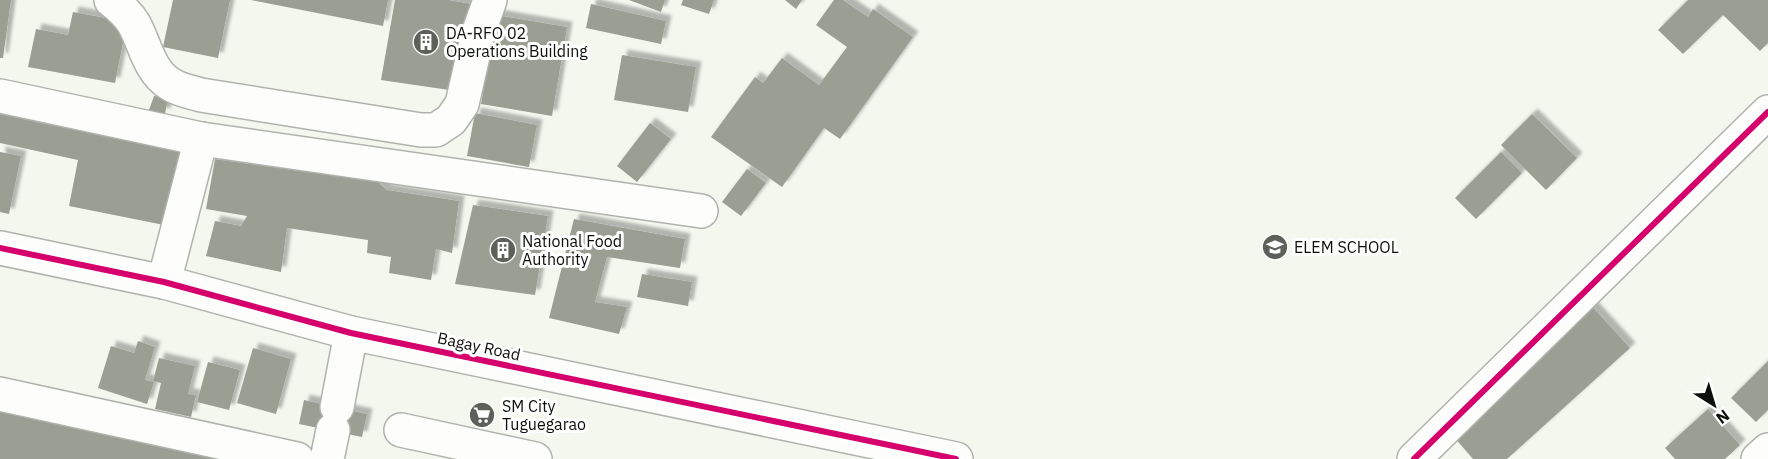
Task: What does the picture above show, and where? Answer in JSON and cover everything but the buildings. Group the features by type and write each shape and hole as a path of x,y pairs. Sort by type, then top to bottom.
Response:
{"street":[{"path":"111,0 133,21 151,63 159,74 179,89 201,95 429,130 436,130 451,120 462,104 478,34 490,0"},
{"path":"0,96 201,140 701,211"},
{"path":"1414,459 1768,111"},
{"path":"164,282 201,140"},
{"name":"Bagay Road","path":"0,248 164,282 351,333 956,459"},
{"path":"332,432 351,333"},
{"path":"0,394 297,459"},
{"path":"401,430 479,454 535,459"},
{"path":"1758,459 1768,450"}],"cycle path":[{"path":"1414,459 1768,112"},
{"path":"0,248 164,282 351,333 956,459"}],"place":[{"name":"DA-RFO 02 Operations Building","path":"426,42"},
{"name":"ELEM SCHOOL","path":"1275,247"},
{"name":"National Food Authority","path":"503,250"},
{"name":"SM City Tuguegarao","path":"482,415"}]}
